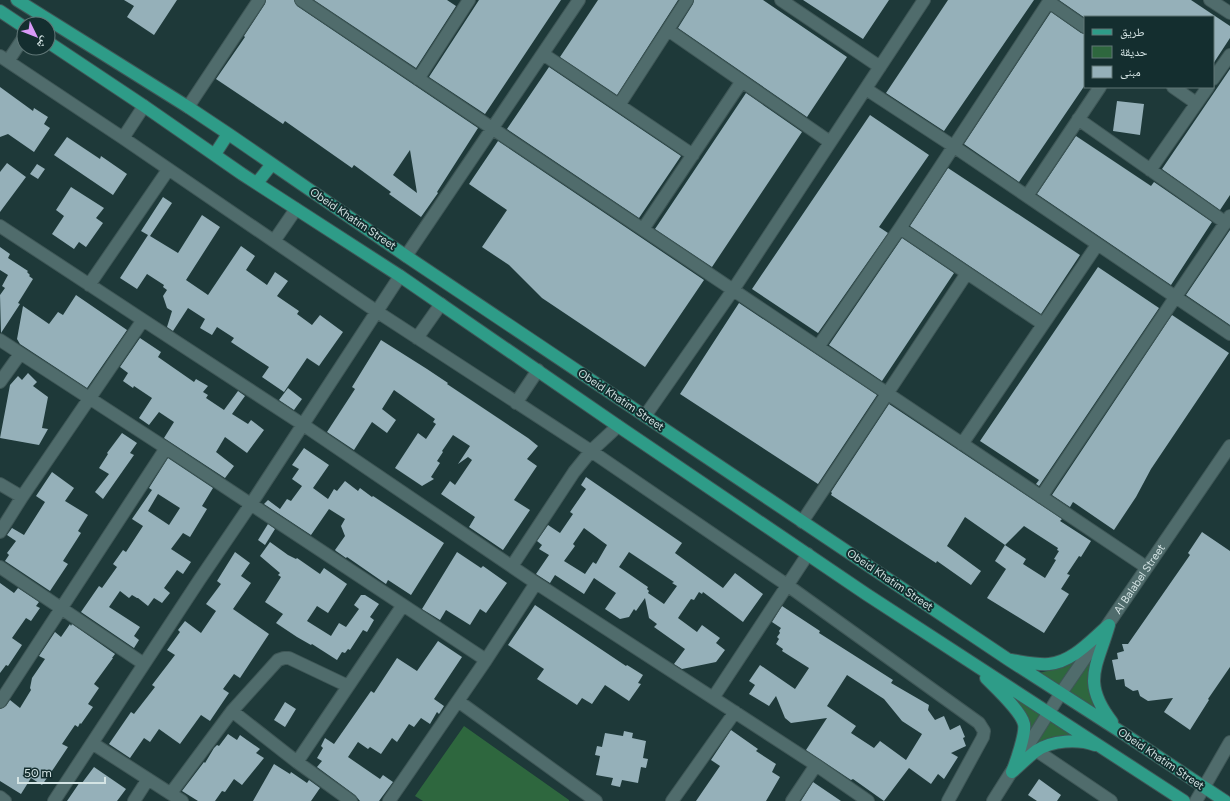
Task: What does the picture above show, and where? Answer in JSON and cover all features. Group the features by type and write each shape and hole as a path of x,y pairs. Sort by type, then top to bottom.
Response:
{"main road":[{"name":"Obeid Khatim Street","path":"17,0 188,107 406,256 802,522 1009,660 1062,693 1225,801"},
{"path":"0,10 16,21"},
{"name":"Obeid Khatim Street","path":"56,47 296,209 400,276 866,594 1184,801"},
{"path":"215,154 228,134"},
{"path":"257,183 272,164"},
{"path":"1009,660 1050,664 1060,662 1070,657 1109,625"},
{"path":"1109,625 1097,664 1094,684 1096,695 1103,711 1118,730"},
{"path":"967,659 1001,693 1017,712 1024,724 1023,736 1012,772"},
{"path":"1012,772 1037,751 1048,745 1081,742 1104,748"}],"street":[{"path":"188,107 259,0"},
{"path":"301,0 1146,567"},
{"path":"406,256 579,0"},
{"path":"619,105 688,0"},
{"path":"781,0 797,4 880,67"},
{"path":"645,416 733,290 924,0"},
{"path":"1210,0 1230,13"},
{"path":"418,79 466,1"},
{"path":"818,347 900,228 1050,1 1084,26"},
{"path":"668,30 830,142"},
{"path":"16,45 4,58 124,138 168,170 376,311 591,451 787,584 979,722 984,731 983,737 948,801"},
{"path":"543,54 693,155"},
{"path":"1214,78 1230,55"},
{"path":"643,229 742,81"},
{"path":"1027,196 1099,88"},
{"path":"1174,88 1196,103"},
{"path":"1150,170 1207,88"},
{"path":"866,89 953,146 1230,334"},
{"path":"124,138 144,106"},
{"path":"1041,497 1228,219 1150,170 1078,119"},
{"path":"89,285 168,170"},
{"path":"274,241 296,209"},
{"path":"0,226 302,424 536,582 816,765 868,801"},
{"path":"900,228 1043,324"},
{"path":"962,444 1097,244"},
{"path":"802,522 967,273"},
{"path":"54,801 400,276"},
{"path":"417,338 441,304"},
{"path":"0,532 142,320"},
{"path":"0,340 486,660"},
{"path":"0,382 20,354"},
{"path":"516,403 538,370"},
{"path":"512,566 564,486 591,451 618,426"},
{"name":"Al Balabel Street","path":"993,801 1062,693 1109,625 1146,567 1230,446"},
{"path":"0,702 166,448"},
{"path":"0,484 22,497"},
{"path":"713,698 808,554"},
{"path":"0,567 144,664"},
{"path":"394,799 536,582"},
{"path":"297,762 403,605"},
{"path":"171,793 232,711 278,660 289,658 348,686"},
{"path":"458,701 596,801"},
{"path":"232,711 297,762 351,801"},
{"path":"672,801 735,712"},
{"path":"1196,801 1230,742"},
{"path":"92,743 182,801"},
{"path":"1037,751 1111,801"},
{"path":"792,801 816,765"},
{"path":"134,801 148,778"},
{"path":"0,797 6,801"}],"green space":[{"path":"1093,644 1062,688 1039,673 1065,667"},
{"path":"1096,647 1092,699 1094,709 1068,691"},
{"path":"1013,693 1044,714 1025,747 1023,715"},
{"path":"1050,718 1082,739 1031,749"},
{"path":"464,726 569,801 423,801 415,796"}],"building":[{"path":"124,0 177,0 154,35 127,17 134,6"},
{"path":"266,0 294,0 297,6 478,128 437,192 438,193 421,217 389,194 391,192 354,165 352,168 285,121 283,124 216,79 245,37 244,36 265,4","holes":["410,150 417,193 393,175"]},
{"path":"314,0 447,0 456,6 416,68"},
{"path":"479,0 561,0 485,114 429,77"},
{"path":"598,0 678,0 617,95 560,57"},
{"path":"694,0 763,0 847,57 807,117 678,28"},
{"path":"803,0 889,0 863,39"},
{"path":"948,0 1034,0 944,131 886,93"},
{"path":"1059,0 1191,0 1230,26 1230,38 1214,62 1214,16 1084,16 1084,17"},
{"path":"1051,12 1084,34 1084,86 1019,182 964,144"},
{"path":"549,67 681,156 639,218 507,129"},
{"path":"1230,69 1230,195 1220,210 1162,169"},
{"path":"0,87 33,111 34,108 48,117 44,124 50,128 34,152 8,134 0,137"},
{"path":"746,93 802,132 712,267 655,229"},
{"path":"1117,101 1144,104 1140,135 1113,131"},
{"path":"870,115 929,155 879,227 888,233 818,333 752,289"},
{"path":"1076,136 1151,186 1154,182 1212,222 1171,285 1037,194"},
{"path":"67,137 100,159 101,156 127,174 113,195 54,155"},
{"path":"498,141 704,280 645,367 542,298 509,265 482,247 507,210 469,184"},
{"path":"7,163 26,177 0,212 0,172"},
{"path":"37,164 45,169 38,179 30,174"},
{"path":"948,168 1080,255 1041,314 910,226"},
{"path":"71,187 104,208 96,218 103,223 86,247 79,242 74,249 52,234 64,216 56,210"},
{"path":"163,197 172,203 150,236 178,253 202,215 220,227 186,280 208,295 241,246 255,256 246,270 267,285 275,272 288,281 277,296 299,311 297,314 312,325 320,315 343,332 319,366 307,358 284,392 262,377 269,367 231,342 234,338 217,327 212,335 200,328 205,319 188,308 173,331 167,327 172,311 167,308 163,296 167,290 163,287 164,285 147,274 137,289 120,278 148,235 141,231"},
{"path":"1230,230 1230,325 1186,295"},
{"path":"902,238 954,273 882,381 829,345"},
{"path":"0,247 10,254 8,258 28,271 29,276 33,279 18,303 20,304 1,333 0,295 5,288 2,286 8,275 0,270"},
{"path":"1098,267 1159,308 1039,486 1036,484 1039,480 980,441"},
{"path":"76,295 127,330 87,388 20,344 17,339 23,306 49,324 58,312 63,315"},
{"path":"739,303 877,395 818,484 680,394"},
{"path":"1172,315 1229,353 1151,469 1136,497 1114,530 1073,502 1070,507 1052,495"},
{"path":"140,338 161,352 158,357 194,382 196,379 208,386 203,392 208,395 206,398 224,410 238,391 245,396 232,414 248,424 251,420 264,430 247,453 225,437 216,452 234,466 225,478 164,438 174,422 159,412 149,425 139,418 152,398 134,386 133,388 123,381 128,373 120,367"},
{"path":"381,340 448,383 447,384 538,446 527,459 537,466 514,500 530,510 503,550 469,527 475,517 441,494 450,481 455,485 472,460 468,457 458,464 470,446 453,435 437,461 440,463 431,477 434,479 422,486 395,468 418,433 426,439 436,424 433,422 435,419 394,390 382,409 396,420 387,433 372,422 354,450 327,432 355,389 352,387"},
{"path":"28,373 37,382 33,386 48,397 42,428 48,429 39,445 0,438 10,385 18,376 22,380"},
{"path":"288,388 302,399 294,410 279,400"},
{"path":"889,404 1062,519 1060,521 1091,541 1081,557 1079,556 1067,574 1070,575 1061,589 1069,594 1044,633 987,598 1006,569 995,561 1005,545 965,517 947,546 981,571 971,585 937,561 936,563 831,495 831,492","holes":["1024,526 1058,548 1057,550 1059,551 1054,559 1056,560 1045,578 1023,564 1026,559 1005,545"]},
{"path":"122,433 137,443 130,453 134,455 103,499 95,492 109,474 99,468 108,454 107,453"},
{"path":"304,448 329,465 313,488 328,499 334,489 337,491 345,481 358,491 360,488 372,497 373,496 444,543 411,595 388,580 386,584 335,550 345,536 341,526 345,519 329,509 311,535 264,504 268,500 280,509 287,499 291,501 302,486 292,479 299,469 292,465"},
{"path":"168,458 213,488 202,506 207,509 190,537 183,533 171,549 191,562 183,574 177,570 164,588 170,593 162,603 154,598 148,606 138,598 132,595 129,598 120,591 109,607 140,627 134,636 139,640 134,648 81,612 99,586 102,588 117,567 113,564 123,550 126,552 143,526 132,519 152,490 149,488","holes":["158,494 180,508 169,525 148,511"]},
{"path":"52,472 74,488 65,501 88,515 78,531 81,533 63,561 68,564 50,591 5,561 9,555 7,553 16,541 7,535 12,528 24,535 45,502 36,496"},
{"path":"586,477 682,543 675,553 723,588 735,573 763,594 743,622 703,592 702,594 699,592 694,600 691,599 678,618 697,632 702,625 720,638 716,643 725,650 716,662 682,669 674,664 685,649 654,627 657,624 649,618 645,598 636,611 634,609 629,617 620,619 605,609 616,593 594,578 584,594 555,575 550,583 536,574 549,555 539,549 542,545 537,541 548,525 560,533 573,514 570,512 586,489 581,485","holes":["584,528 607,545 596,564 593,562 585,574 564,561 575,546 573,544","629,552 674,582 672,583 677,586 664,604 648,593 648,587 619,567"]},
{"path":"268,524 275,529 265,545 258,540"},
{"path":"1202,532 1230,551 1230,667 1208,699 1209,700 1190,730 1164,712 1173,698 1148,701 1140,696 1138,690 1133,691 1125,686 1124,679 1116,680 1112,660 1118,659 1117,653 1124,651 1122,644 1128,644 1190,555 1188,553"},
{"path":"270,542 288,555 296,559 297,558 320,574 324,568 347,584 328,613 317,606 307,621 331,636 339,623 346,627 359,609 354,605 361,595 365,595 379,604 370,617 374,620 367,632 363,630 350,650 348,649 345,653 342,652 337,660 276,623 283,614 265,602 281,577 278,575 280,573 260,556"},
{"path":"235,552 250,563 241,576 251,583 233,609 269,634 240,678 234,674 223,689 229,693 210,721 201,715 180,744 159,729 150,742 144,738 130,758 109,744 131,712 134,714 155,687 152,685 175,655 167,650 180,632 178,630 185,621 201,633 216,611 206,604 221,584 217,581"},
{"path":"457,552 481,568 483,566 507,583 486,613 480,609 470,625 446,610 440,620 422,609"},
{"path":"0,583 14,593 18,588 39,602 36,606 40,608 31,621 26,618 12,638 22,645 8,666 6,665 0,673"},
{"path":"535,605 626,666 627,665 643,675 638,683 641,684 629,701 605,685 592,704 582,698 577,705 537,679 544,669 508,645"},
{"path":"782,606 820,631 819,633 893,680 891,683 929,705 928,710 935,720 944,716 950,730 960,725 965,737 963,738 966,746 951,753 958,757 944,779 938,774 931,784 909,768 884,801 853,779 851,780 806,750 827,718 791,723 785,718 776,696 769,706 749,694 755,685 749,681 760,665 795,689 809,668 782,651 783,649 776,644 779,639 777,637 781,628 772,622","holes":["847,675 884,699 902,721 922,734 906,760 880,741 874,748 851,733 856,726 827,706"]},
{"path":"70,624 115,654 94,684 99,688 88,704 93,707 78,727 75,725 62,744 68,747 54,768 42,785 31,778 21,794 0,781 0,709 6,706 10,700 20,708 31,690 32,678 45,659 39,656 55,632 61,637"},
{"path":"438,641 462,657 434,699 444,706 439,714 437,712 430,724 421,718 414,727 409,724 397,742 392,738 381,754 370,747 368,749 358,742 348,757 380,779 383,775 393,782 379,801 360,801 355,795 317,767 322,761 317,758 323,748 321,746 325,738 334,744 371,691 374,693 397,658 417,671"},
{"path":"285,702 296,709 285,727 274,720"},
{"path":"731,730 758,749 756,751 776,764 772,772 780,777 766,801 696,801 720,766 711,760"},
{"path":"624,731 633,733 632,738 646,741 643,758 648,759 646,768 641,767 638,783 622,780 620,787 611,785 613,778 596,775 600,756 595,755 597,746 602,747 605,733 623,736"},
{"path":"228,734 237,740 240,735 260,749 256,753 264,758 242,785 234,779 225,792 222,791 215,801 198,801 182,791 204,762 205,763 214,748 217,745 219,746"},
{"path":"274,764 290,774 291,772 307,783 309,780 320,788 311,801 253,801"},
{"path":"94,767 126,789 117,801 67,801 80,782 82,783"},
{"path":"1039,779 1061,795 1057,801 1037,801 1028,795"},
{"path":"813,782 841,801 801,801"}]}
